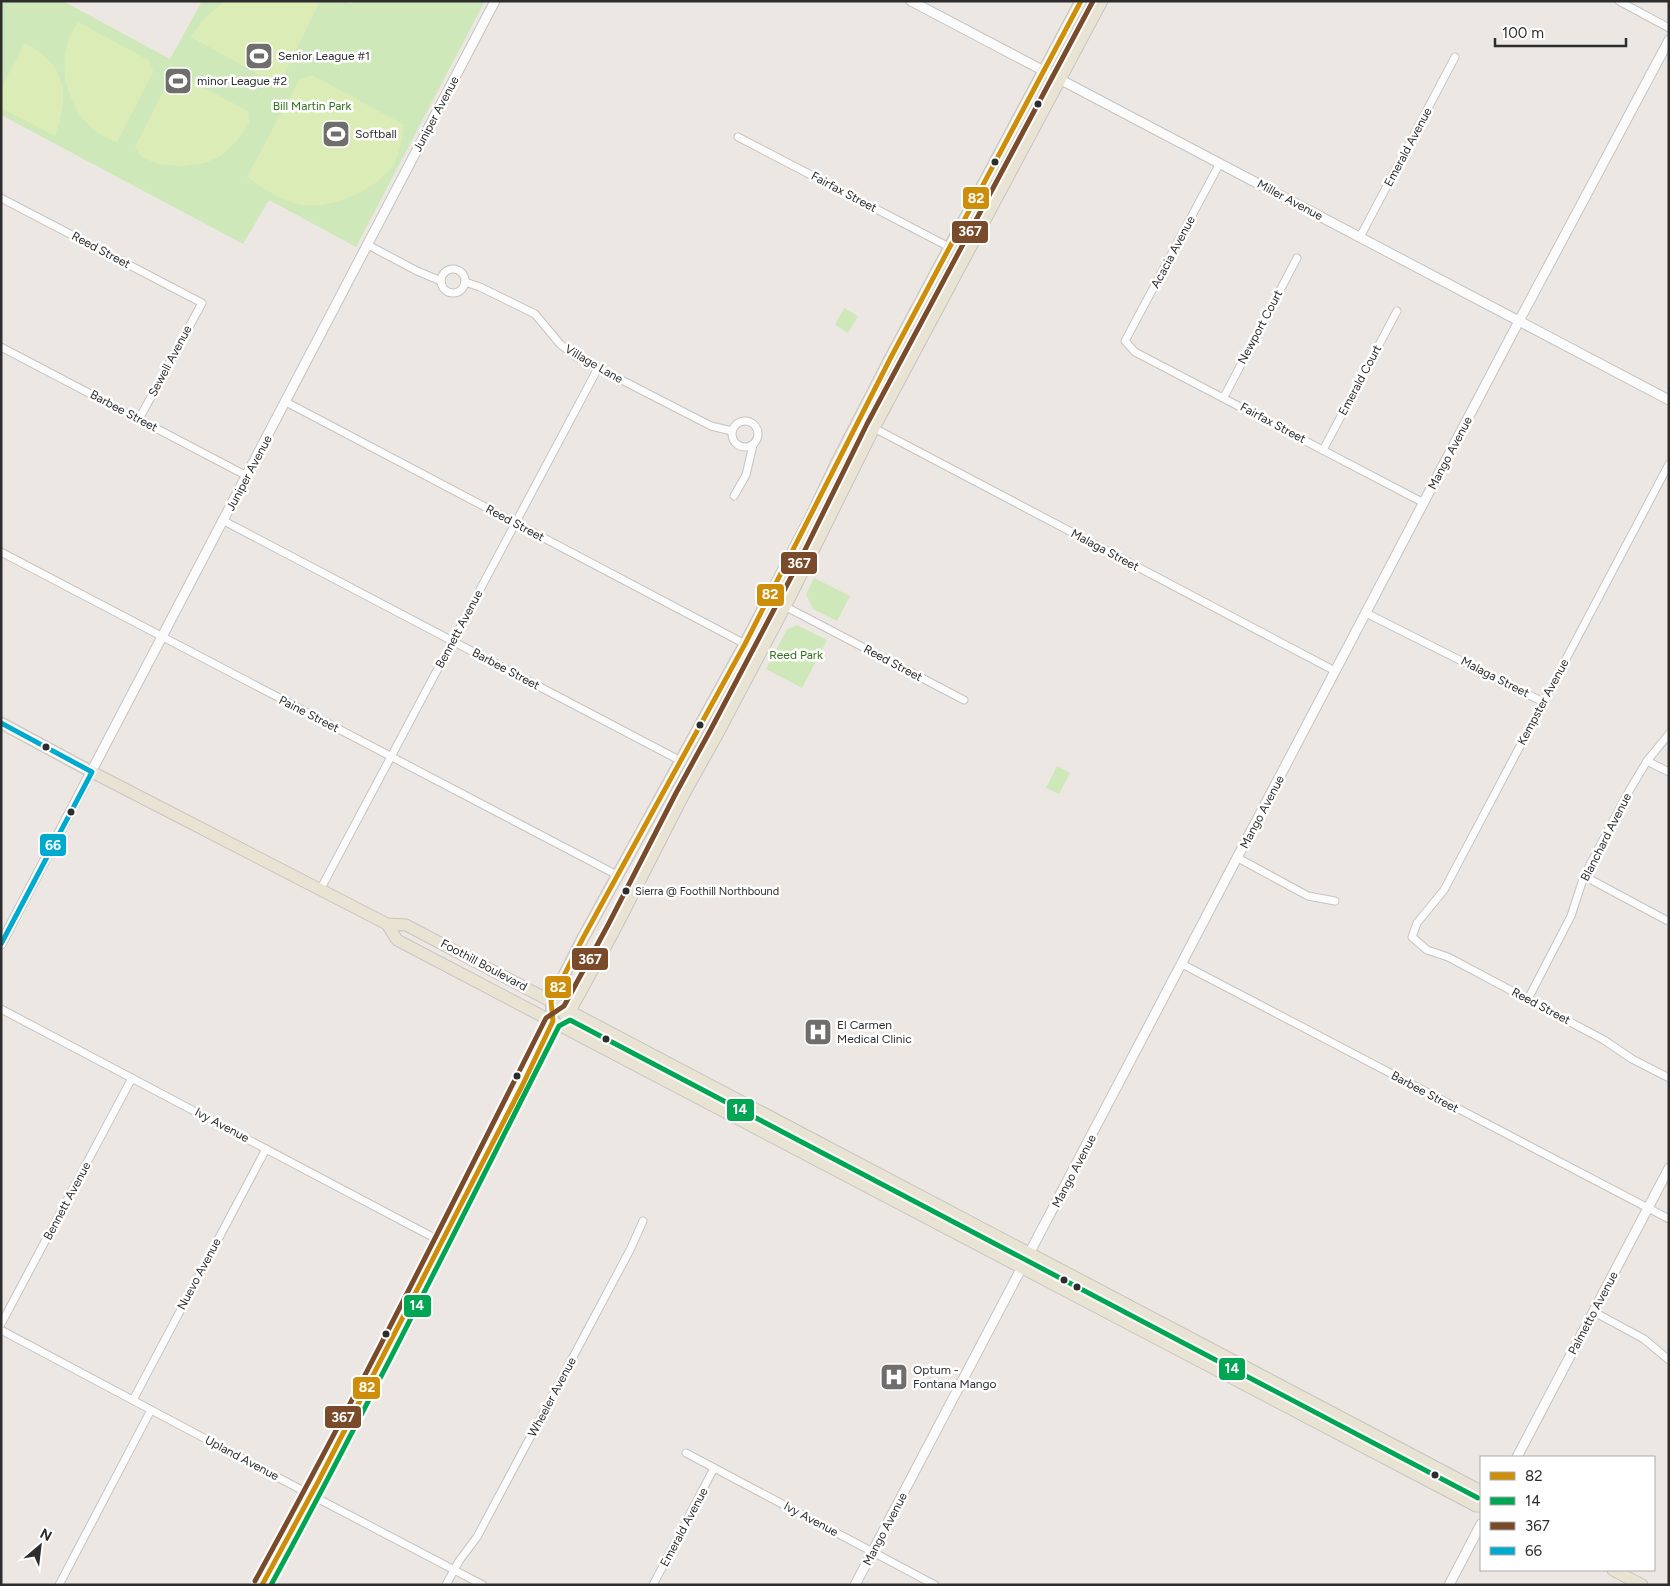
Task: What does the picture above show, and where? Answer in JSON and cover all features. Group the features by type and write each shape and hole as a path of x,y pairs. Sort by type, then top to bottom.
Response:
{"main road":[{"path":"262,1585 311,1495 442,1242 553,1021 551,1001 617,875 745,644 811,517 866,405 1081,1"},
{"path":"553,1021 570,1011 615,929 683,796 718,735 833,513 874,428 1102,1"},
{"name":"Foothill Boulevard","path":"1,723 387,924 406,925 1480,1490"},
{"name":"Foothill Boulevard","path":"387,924 397,940 1231,1376"},
{"path":"1238,1363 1231,1376 1476,1506 1480,1506"},
{"path":"1615,1571 1642,1585"}],"street":[{"name":"Juniper Avenue","path":"1,944 495,1"},
{"name":"Miller Avenue","path":"911,1 1669,400"},
{"path":"1619,1 1669,28"},
{"name":"Mango Avenue","path":"856,1585 1519,321 1669,40"},
{"name":"Emerald Avenue","path":"1360,237 1455,57"},
{"name":"Fairfax Street","path":"738,137 951,248"},
{"name":"Acacia Avenue","path":"1126,341 1220,163"},
{"name":"Reed Street","path":"1,198 202,303"},
{"path":"368,245 417,271 441,281"},
{"name":"Newport Court","path":"1224,397 1297,258"},
{"path":"452,269 462,272 466,282 459,292 451,293 444,289 441,281 445,272 452,269"},
{"name":"Village Lane","path":"466,282 535,314 560,344 575,356 711,426 732,431"},
{"name":"Sewell Avenue","path":"139,419 202,303"},
{"name":"Emerald Court","path":"1323,450 1397,311"},
{"name":"Fairfax Street","path":"1126,341 1135,352 1424,503"},
{"name":"Barbee Street","path":"1,347 247,476"},
{"name":"Bennett Avenue","path":"320,890 598,368"},
{"name":"Reed Street","path":"286,402 745,644"},
{"path":"734,496 746,475 753,445 758,434 755,426 752,424 744,421 736,424 732,431 733,439 738,445 745,447 753,445"},
{"name":"Malaga Street","path":"874,428 1335,671"},
{"name":"Kempster Avenue","path":"1412,938 1417,923 1444,890 1669,464"},
{"name":"Barbee Street","path":"224,521 681,761"},
{"name":"Paine Street","path":"1,552 617,875"},
{"name":"Reed Street","path":"769,598 964,700"},
{"name":"Malaga Street","path":"1366,612 1543,702"},
{"name":"Blanchard Avenue","path":"1528,999 1571,916 1584,876 1629,791 1648,761 1669,734"},
{"path":"1648,761 1669,772"},
{"path":"1238,858 1308,896 1335,901"},
{"path":"1584,876 1666,920"},
{"name":"Reed Street","path":"1412,938 1427,950 1448,957 1528,999 1669,1078"},
{"name":"Barbee Street","path":"1182,964 1669,1219"},
{"name":"Ivy Avenue","path":"1,1009 442,1242"},
{"name":"Bennett Avenue","path":"1,1324 132,1078"},
{"name":"Nuevo Avenue","path":"133,1400 266,1149"},
{"name":"Palmetto Avenue","path":"1518,1456 1669,1168"},
{"name":"Wheeler Avenue","path":"446,1585 477,1537 624,1262 643,1222"},
{"path":"1594,1312 1644,1339 1669,1360"},
{"name":"Upland Avenue","path":"1,1330 483,1585"},
{"path":"59,1585 151,1410"},
{"name":"Ivy Avenue","path":"686,1453 935,1585"},
{"name":"Emerald Avenue","path":"653,1585 714,1468"},
{"path":"1449,1585 1480,1526"}],"green space":[{"name":"Bill Martin Park","path":"1,1 63,1 170,59 202,1 346,1 351,4 352,1 485,1 356,247 269,200 243,244 1,115"},
{"name":"Senior League #1","path":"224,1 320,1 284,74 269,80 191,37 204,19"},
{"path":"78,22 150,61 153,72 117,142 99,134 87,123 77,111 70,97 64,66 70,36"},
{"path":"25,43 50,61 57,71 61,82 63,94 62,107 55,136 1,108 1,88"},
{"path":"179,75 248,111 249,124 236,142 222,155 205,163 183,166 159,164 141,157 135,147 170,78"},
{"name":"Softball","path":"312,75 404,125 400,148 395,162 377,182 350,197 321,205 294,203 269,192 247,177 299,80"},
{"path":"844,308 858,316 848,333 835,325"},
{"name":"Reed Park","path":"814,578 850,596 837,621 813,609 806,594"},
{"name":"Reed Park","path":"797,625 827,640 802,688 766,669 787,629"},
{"path":"1057,766 1070,773 1059,794 1046,788"}],"transit line":[{"name":"82","path":"262,1585 318,1482 522,1086 553,1021 551,1001 583,938 745,644 890,359 1081,1"},
{"name":"367","path":"255,1581 367,1371 546,1018 564,1006 608,925 798,564 867,424 1093,1"},
{"name":"66","path":"1,723 92,772 1,944"},
{"name":"14","path":"271,1585 381,1377 559,1026 570,1020 1478,1498"}],"place":[{"name":"Senior League #1","path":"259,56"},
{"name":"minor League #2","path":"178,81"},
{"name":"Softball","path":"336,134"},
{"name":"Sierra @ Foothill Northbound","path":"626,891"},
{"name":"El Carmen Medical Clinic","path":"818,1032"},
{"name":"Optum - Fontana Mango","path":"894,1377"}]}
